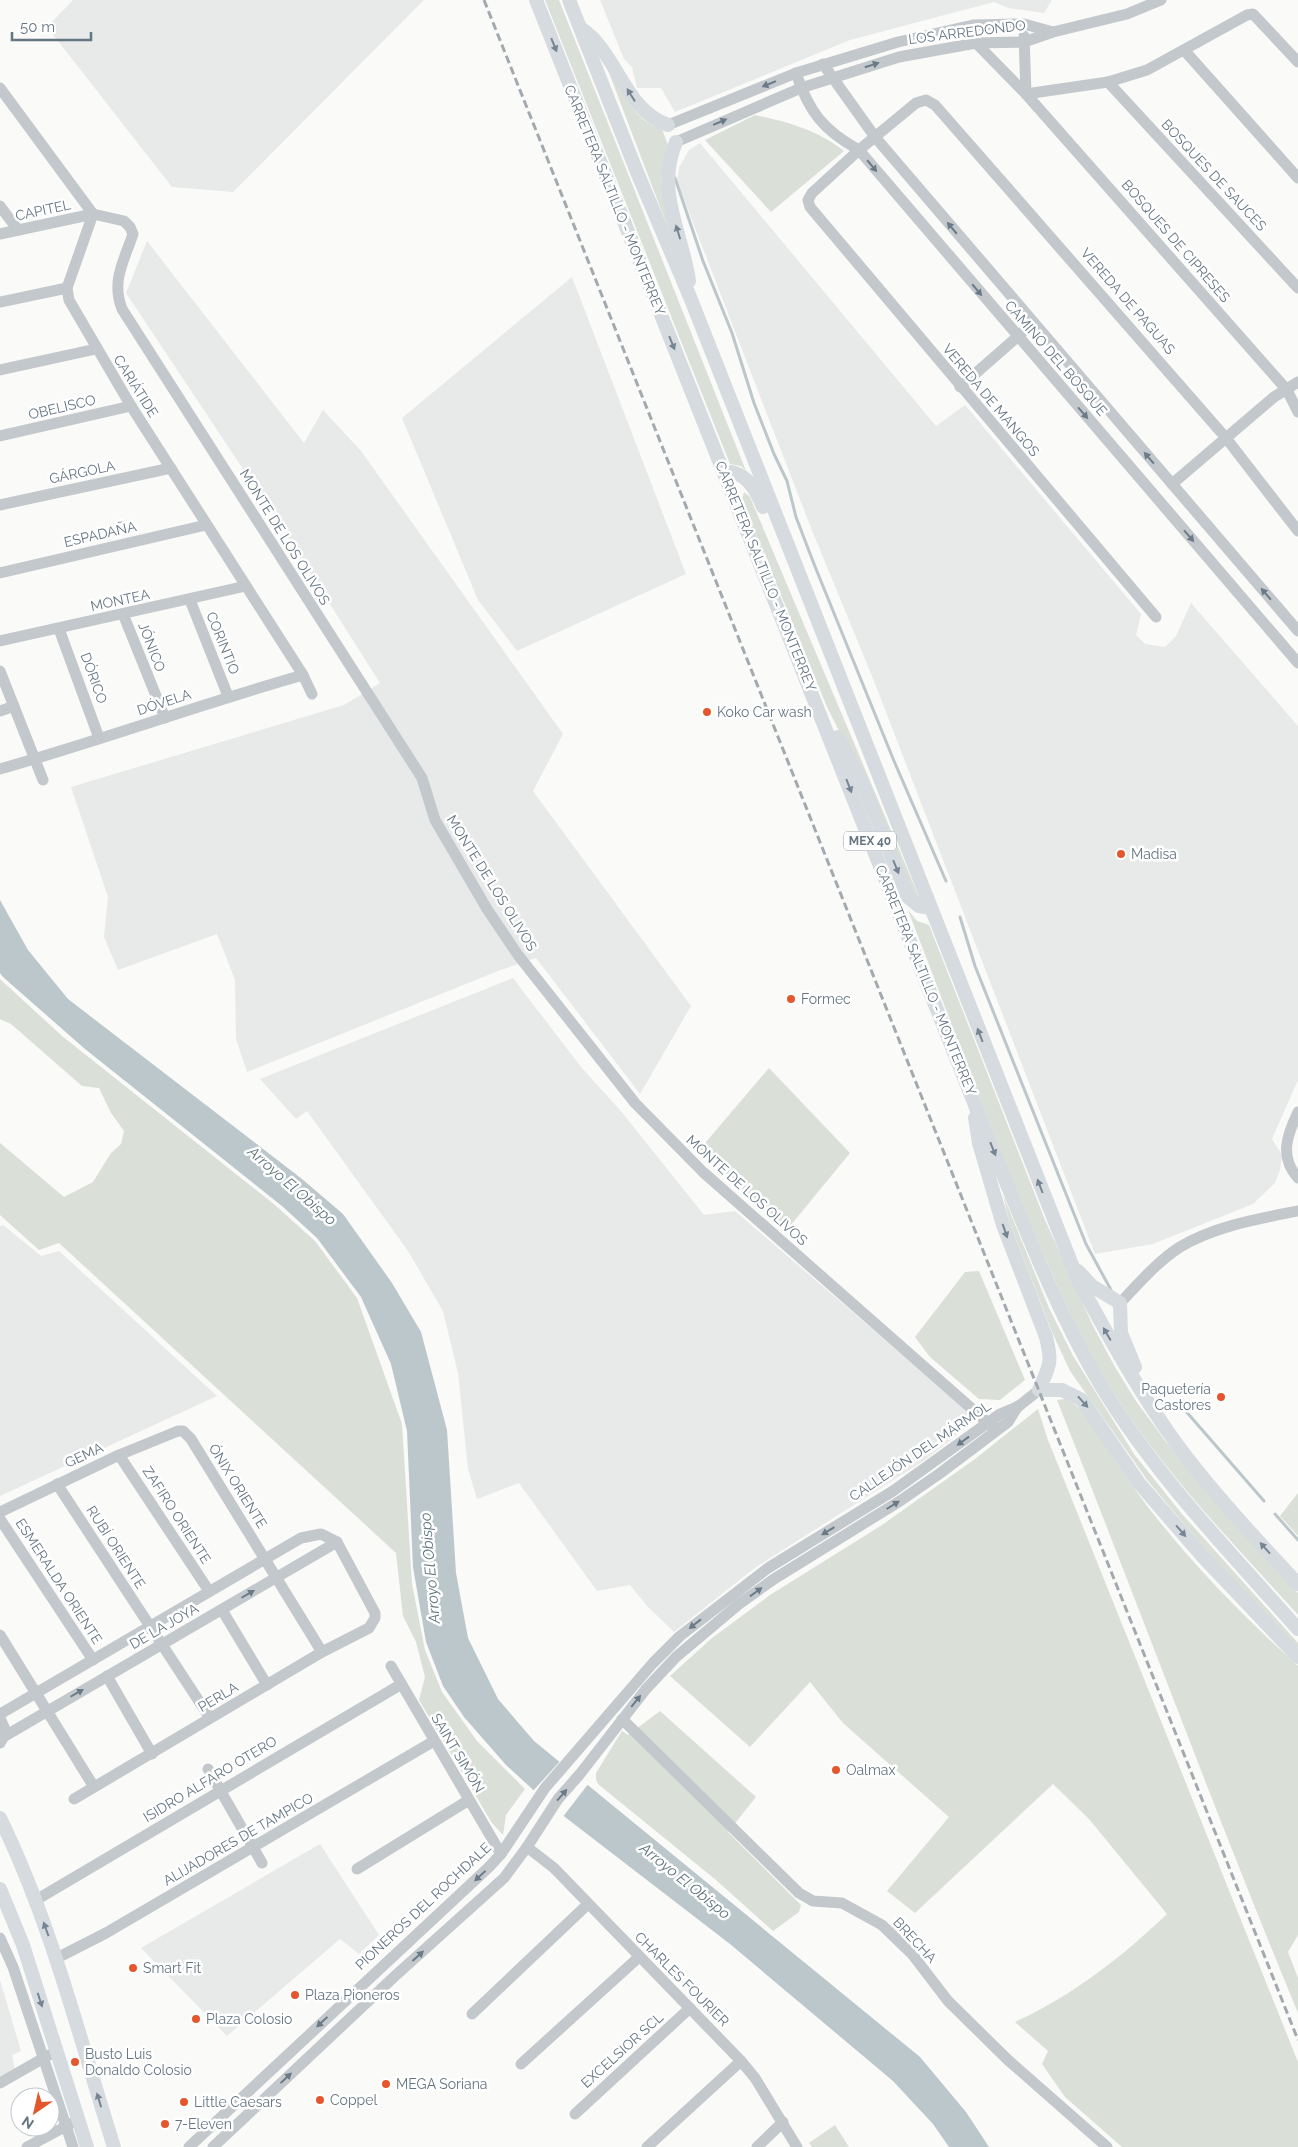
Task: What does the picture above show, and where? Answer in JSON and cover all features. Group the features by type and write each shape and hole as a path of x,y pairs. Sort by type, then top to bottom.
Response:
{"main road":[{"name":"CARRETERA SALTILLO - MONTERREY","path":"536,0 808,681 876,858 1060,1311 1100,1384 1144,1448 1184,1499 1298,1628"},
{"name":"MEX 40","path":"569,0 637,172 690,297 1067,1256 1108,1336 1154,1411 1199,1472 1298,1584"},
{"path":"580,27 601,48 639,107 650,116 668,125"},
{"path":"676,142 668,167 667,193 688,272 690,297"},
{"path":"725,474 732,472 743,476 758,494 795,586 820,630"},
{"path":"808,681 861,781 908,898 919,906 931,908"},
{"path":"974,1099 975,1125 1000,1217 1051,1356 1047,1374 1038,1390 1062,1390 1082,1400 1139,1483 1203,1556 1298,1657"},
{"path":"1067,1256 1092,1286 1120,1302 1120,1324 1124,1342 1154,1411"},
{"path":"0,1818 36,1900 114,2147"},
{"path":"0,1889 15,1924 56,2050 72,2122 86,2147"}],"street":[{"path":"1053,32 1127,14 1161,0"},
{"path":"1024,24 1026,94 1108,82 1147,70 1246,15 1253,14 1298,62"},
{"name":"LOS ARREDONDO","path":"668,125 796,73 898,42 973,25 1024,24 1053,32"},
{"name":"LOS ARREDONDO","path":"676,142 801,88 899,57 976,43 1024,42 1053,32"},
{"name":"BOSQUES DE CIPRESES","path":"976,43 1026,94 1287,390 1298,412"},
{"path":"1184,50 1298,178"},
{"name":"CAMINO DEL BOSQUE","path":"823,64 831,78 851,102 875,137 1032,324 1298,631"},
{"name":"CAMINO DEL BOSQUE","path":"796,73 809,108 820,122 858,150 1298,664"},
{"name":"BOSQUES DE SAUCES","path":"1108,82 1298,288"},
{"path":"0,88 93,214 67,288 0,302"},
{"name":"VEREDA DE PAGUAS","path":"875,137 916,103 926,100 935,105 1226,438 1298,531"},
{"path":"858,150 875,137"},
{"name":"VEREDA DE MANGOS","path":"858,150 812,193 808,200 810,207 1156,617"},
{"path":"0,206 18,230"},
{"name":"CAPITEL","path":"0,234 93,214"},
{"name":"MONTE DE LOS OLIVOS","path":"93,214 124,221 130,227 133,234 116,284 117,296 122,309 422,778 435,820 518,955 607,1070 669,1141 748,1213 993,1426"},
{"name":"CARIÁTIDE","path":"67,288 69,300 96,349 303,675 312,694"},
{"path":"960,386 1032,324"},
{"path":"0,370 96,349"},
{"path":"1172,484 1274,397 1298,382"},
{"name":"OBELISCO","path":"0,436 131,406"},
{"name":"GÁRGOLA","path":"0,505 171,468"},
{"name":"ESPADAÑA","path":"0,573 206,525"},
{"name":"MONTEA","path":"0,641 246,586"},
{"name":"CORINTIO","path":"190,600 228,696"},
{"name":"JÓNICO","path":"123,614 165,718"},
{"name":"DÓRICO","path":"59,629 99,738"},
{"path":"1282,645 1298,635"},
{"path":"0,671 43,780"},
{"name":"DÓVELA","path":"0,769 165,718 228,696 303,675"},
{"path":"0,711 14,706"},
{"path":"1298,1112 1287,1136 1286,1151 1291,1170 1298,1178"},
{"path":"1120,1302 1178,1248 1198,1237 1217,1230 1298,1211"},
{"name":"CALLEJÓN DEL MÁRMOL","path":"527,1847 558,1799 622,1719 663,1670 690,1644 739,1604 809,1557 900,1501 993,1426 1000,1414 1018,1406 1038,1390"},
{"name":"CALLEJÓN DEL MÁRMOL","path":"594,1732 653,1663 680,1636 732,1594 802,1546 893,1491 993,1426"},
{"name":"GEMA","path":"0,1512 119,1455 178,1431 183,1431"},
{"name":"ÓNIX ORIENTE","path":"183,1431 191,1439 278,1577 322,1652"},
{"name":"ZAFIRO ORIENTE","path":"119,1455 210,1591"},
{"name":"RUBÍ ORIENTE","path":"57,1484 210,1718"},
{"name":"ESMERALDA ORIENTE","path":"0,1518 93,1660"},
{"name":"DE LA JOYA","path":"0,1714 266,1558 309,1535 327,1536 337,1542 48,1710 3,1739"},
{"name":"PERLA","path":"74,1799 322,1652 369,1628 375,1618 374,1614 337,1542"},
{"path":"802,1546 809,1557"},
{"path":"222,1610 267,1685"},
{"path":"0,1635 94,1787"},
{"name":"SAINT SIMÓN","path":"390,1666 501,1854"},
{"path":"107,1676 152,1754"},
{"name":"ISIDRO ALFARO OTERO","path":"36,1900 219,1790 400,1685"},
{"name":"DE LA JOYA","path":"0,1718 6,1728 3,1739"},
{"name":"BRECHA","path":"622,1719 799,1894 814,1901 842,1903 851,1907 882,1926 899,1940 937,1988 961,2014 1014,2066 1107,2147"},
{"name":"PIONEROS DEL ROCHDALE","path":"189,2147 501,1854 545,1788 594,1732"},
{"name":"ALIJADORES DE TAMPICO","path":"55,1959 106,1933 254,1848 434,1741"},
{"path":"208,1769 262,1863"},
{"path":"357,1869 469,1800"},
{"path":"213,2147 395,1976 504,1878 527,1847"},
{"name":"CHARLES FOURIER","path":"527,1847 554,1868 638,1957 741,2061 755,2078 797,2147"},
{"path":"472,2014 588,1904"},
{"path":"0,1938 18,1981 44,2058 72,2122 73,2147"},
{"path":"521,2064 638,1957"},
{"path":"384,1964 395,1976"},
{"path":"18,1981 33,1976"},
{"name":"EXCELSIOR SCL","path":"575,2114 690,2008"},
{"path":"0,2083 56,2050"},
{"path":"647,2147 741,2061"},
{"path":"27,2147 72,2122"},
{"path":"757,2147 783,2122"}],"shaded area":[{"path":"73,0 424,0 233,192 172,187 47,27"},
{"path":"545,0 559,0 746,471 741,466 730,464"},
{"path":"600,0 1052,0 1044,13 1008,8 994,2 850,40 675,112 661,88 637,88 632,67 624,59"},
{"path":"606,65 622,94 636,112 652,125 662,129 668,145 661,182 678,254"},
{"path":"755,115 812,132 844,151 771,212 705,140"},
{"name":"Madisa","path":"700,143 936,426 965,405 1141,614 1136,635 1145,644 1165,647 1176,636 1191,603 1298,726 1298,1080 1272,1139 1282,1155 1280,1170 1275,1183 1253,1204 1153,1244 1095,1254 874,681 811,528 677,180 679,168 689,150"},
{"path":"147,241 304,443 323,410 361,451 563,734 533,791 691,1006 640,1094 536,958 498,971 247,1072 236,1039 235,980 217,934 118,970 104,937 108,897 71,787 344,705 380,683 273,514 126,293"},
{"path":"572,277 686,574 517,651 478,600 402,418"},
{"path":"744,492 750,497 920,899 915,897 863,778 827,707 742,500"},
{"path":"908,910 917,921 929,925 1045,1220 1093,1326 1115,1367 1136,1401 1166,1442 1298,1593 1298,1615 1202,1509 1157,1454 1115,1395 1091,1355 1061,1294 1016,1190"},
{"path":"513,978 581,1067 620,1110 704,1215 735,1211 977,1419 925,1460 756,1567 674,1632 647,1606 630,1585 597,1591 519,1483 477,1499 468,1469 458,1373 443,1311 408,1251 307,1111 296,1119 260,1079"},
{"path":"0,979 62,1036 275,1205 315,1241 357,1298 402,1424 412,1584 425,1650 442,1692 477,1741 525,1789 506,1815 503,1835 492,1823 419,1700 425,1677 416,1642 403,1616 396,1553 59,1243 39,1250 0,1215 0,1143 64,1197 93,1182 111,1153 121,1144 124,1131 111,1113 99,1088 82,1086 11,1024 0,1019"},
{"path":"769,1068 850,1153 786,1231 700,1149"},
{"path":"1003,1195 1049,1308 1072,1354 1134,1454 1182,1514 1298,1643 1298,1651 1244,1596 1148,1481 1070,1371 1052,1332 1009,1221"},
{"path":"3,1225 41,1256 59,1251 217,1396 0,1496 0,1226"},
{"path":"979,1271 1025,1380 1000,1400 979,1399 930,1357 915,1337 965,1272"},
{"path":"1065,1399 1074,1404 1088,1418 1136,1490 1178,1544 1225,1596 1298,1666 1298,1935 1288,1952 1298,1978 1298,2013 1236,1860 1057,1400"},
{"path":"1038,1409 1048,1440 1298,2062 1298,2147 1122,2147 1065,2097 1042,2064 1048,2051 1015,2022 1036,2012 1096,1974 1167,1914 1089,1819 1053,1784 915,1913 887,1891 949,1817 843,1723 810,1682 750,1747 670,1676 712,1638 770,1595 882,1525 975,1459"},
{"path":"1298,1493 1298,1536 1280,1516"},
{"path":"660,1711 756,1797 728,1832 801,1905 799,1912 773,1931 716,1880 598,1784 596,1773 622,1731 628,1735"},
{"path":"320,1844 379,1935 359,1954 340,1939 227,2036 141,1948"},
{"path":"0,1980 21,2051 12,2055 15,2069 0,2077"},
{"path":"835,2125 849,2147 812,2147 809,2143"}],"water":[{"name":"Arroyo El Obispo","path":"0,900 28,950 68,999 302,1179 343,1214 392,1283 421,1332 447,1430 456,1573 468,1638 498,1699 534,1741 920,2057 966,2112 989,2147 949,2147 933,2124 893,2081 730,1944 552,1807 506,1765 464,1717 443,1686 426,1642 413,1567 407,1431 391,1364 361,1297 317,1238 282,1206 85,1049 3,977 0,973"}],"pier":[{"path":"561,1760 589,1783 562,1818 532,1792"}],"waterway":[{"path":"675,178 703,261 732,333 754,403 787,481 796,517 814,564 894,761 946,881"},
{"path":"960,917 975,966 1086,1244 1111,1290"},
{"path":"1177,1401 1264,1501"},
{"path":"1275,1514 1298,1540"}],"railway":[{"path":"484,0 1298,2040"}],"place":[{"name":"Koko Car wash","path":"707,712"},
{"name":"Madisa","path":"1121,854"},
{"name":"Formec","path":"791,999"},
{"name":"Paquetería Castores","path":"1221,1397"},
{"name":"Oalmax","path":"836,1770"},
{"name":"Smart Fit","path":"133,1968"},
{"name":"Plaza Pioneros","path":"295,1995"},
{"name":"Plaza Colosio","path":"196,2019"},
{"name":"Busto Luis Donaldo Colosio","path":"75,2062"},
{"name":"MEGA Soriana","path":"386,2084"},
{"name":"Coppel","path":"320,2100"},
{"name":"Little Caesars","path":"184,2102"},
{"name":"7-Eleven","path":"165,2124"}]}
